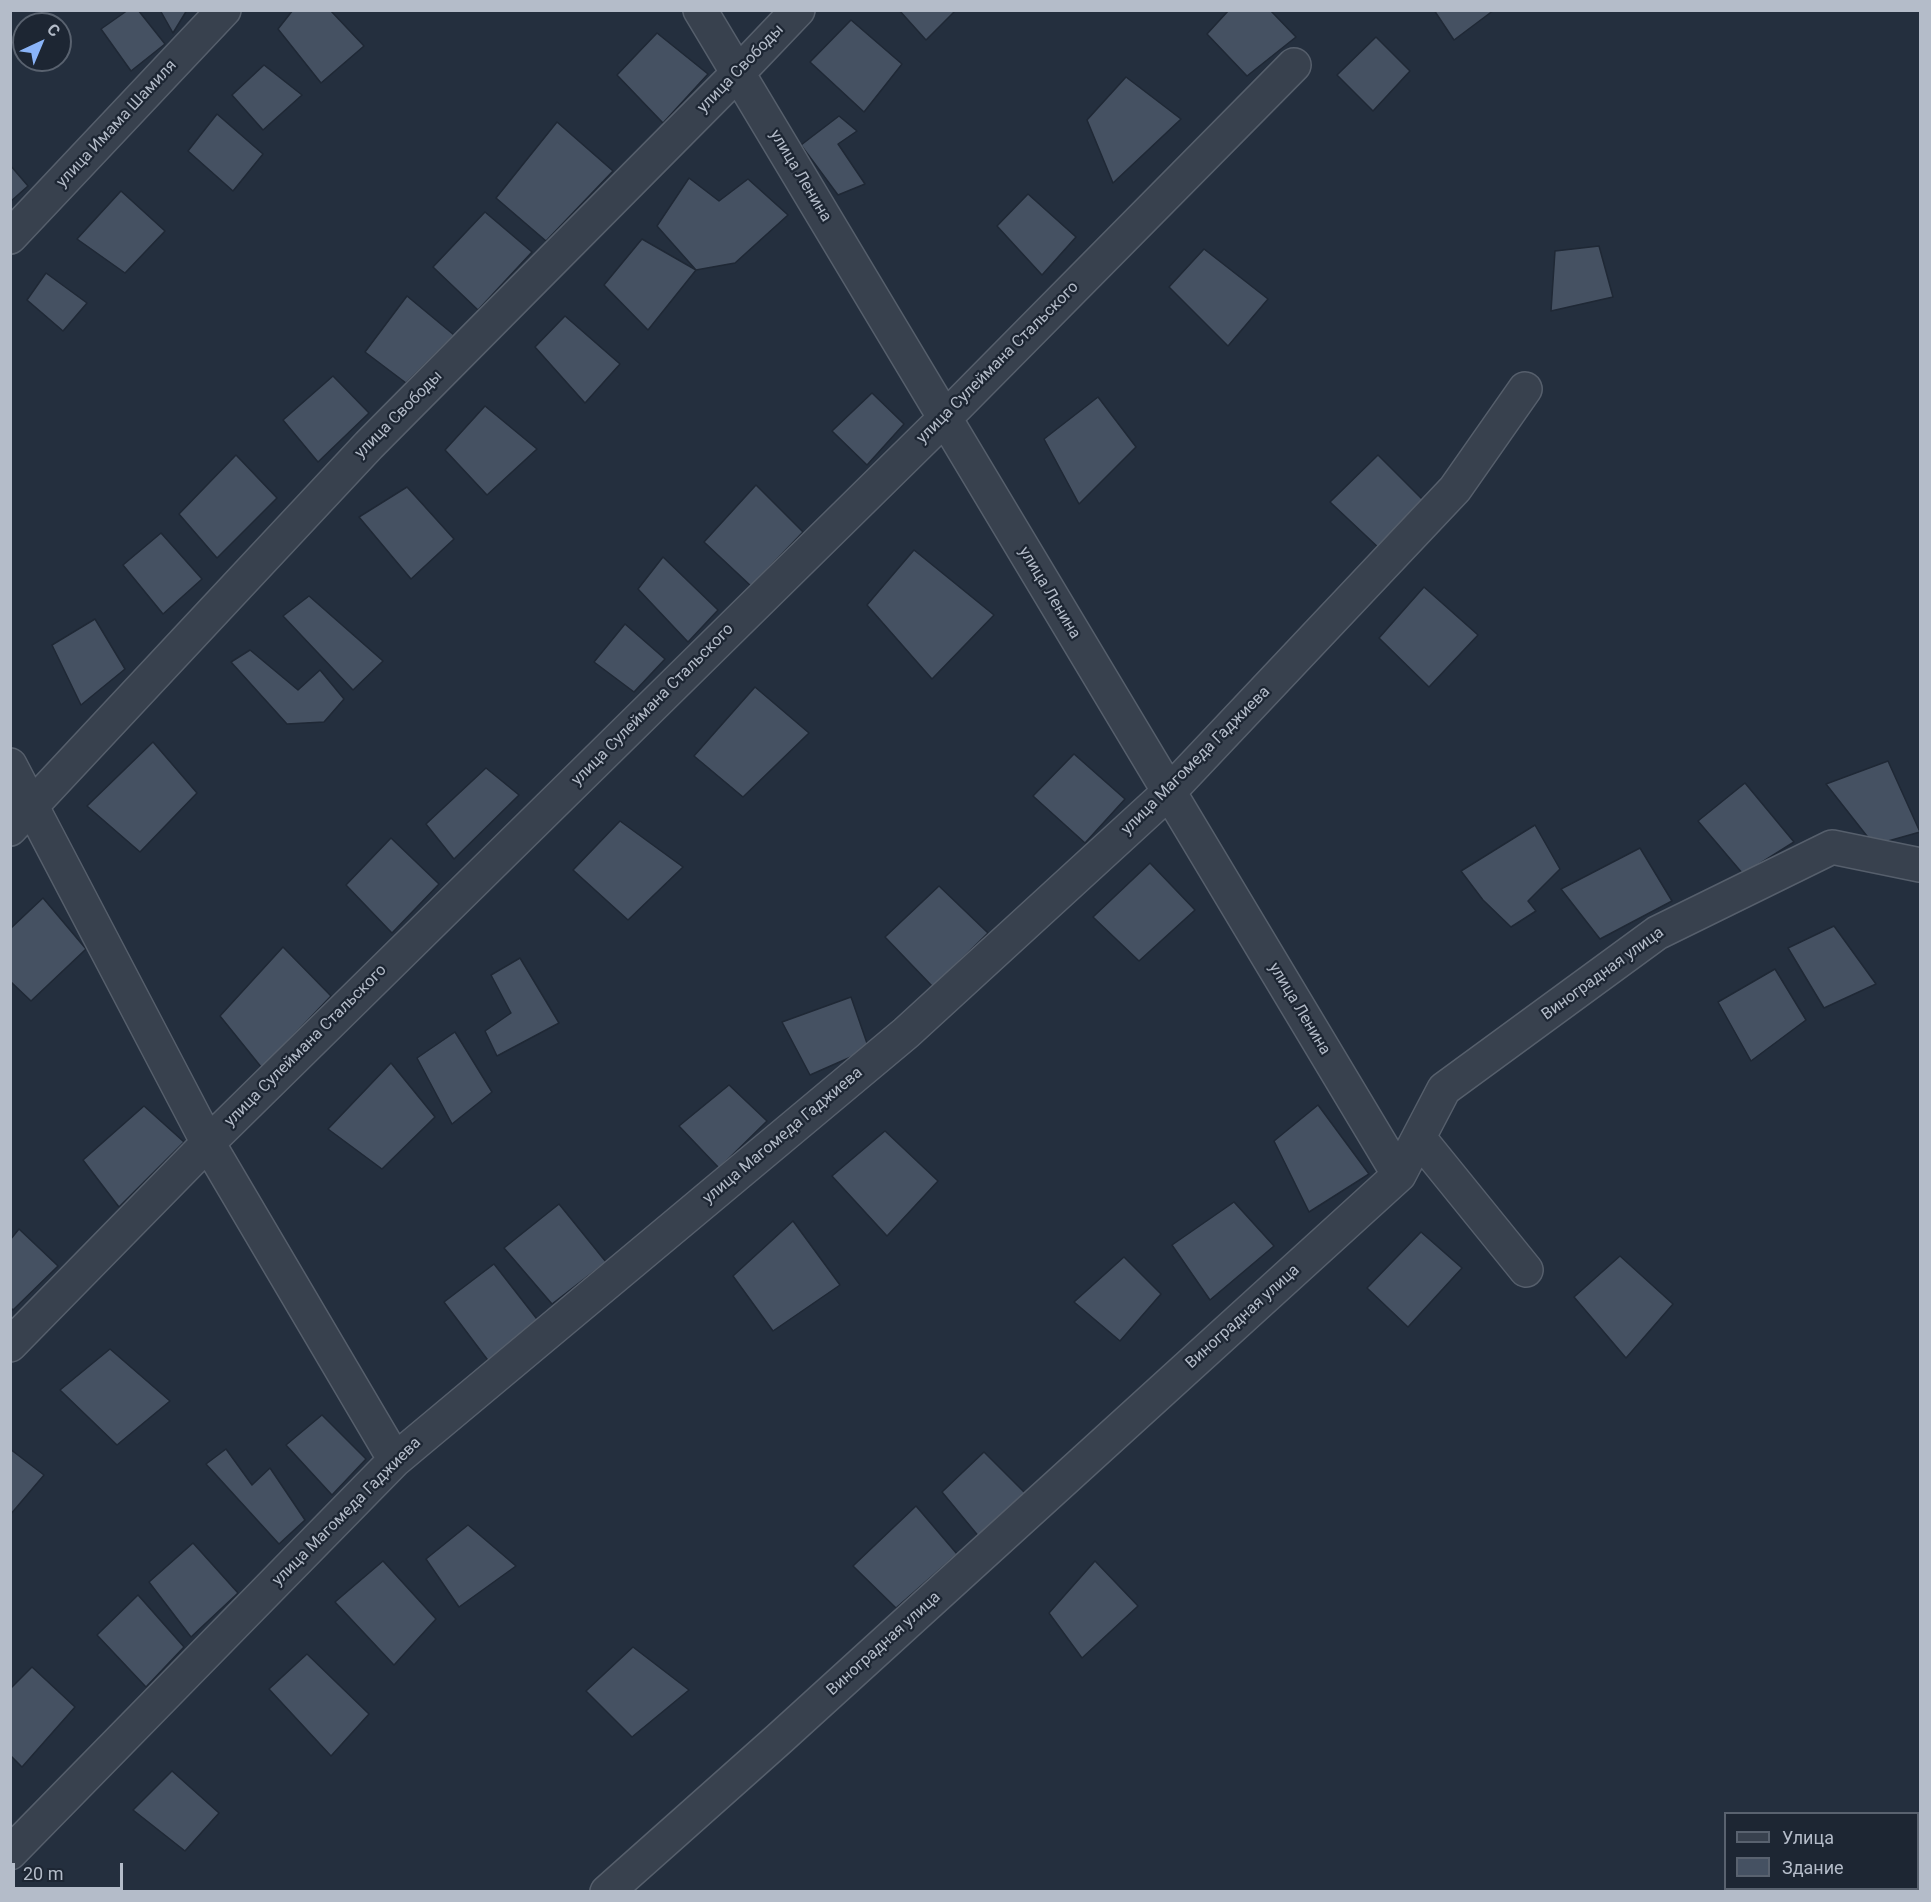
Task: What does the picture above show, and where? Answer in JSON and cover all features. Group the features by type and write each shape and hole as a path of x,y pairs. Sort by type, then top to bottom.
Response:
{"street":[{"name":"улица Имама Шамиля","path":"10,237 224,10"},
{"name":"улица Ленина","path":"700,10 1399,1175"},
{"name":"улица Свободы","path":"21,817 369,445 798,10"},
{"name":"улица Сулеймана Стальского","path":"10,1345 208,1143 945,418 1294,64"},
{"name":"улица Магомеда Гаджиева","path":"10,1853 394,1460 906,1034 1169,792 1455,489 1525,389"},
{"path":"10,765 21,817 208,1143 394,1460"},
{"name":"Виноградная улица","path":"607,1892 788,1731 1399,1175 1444,1089 1656,933 1832,847 1920,865"},
{"path":"1419,1138 1526,1270"}],"building":[{"path":"128,10 138,10 165,44 131,71 101,29"},
{"path":"160,10 187,10 173,33"},
{"path":"293,10 330,10 364,46 321,83 278,29"},
{"path":"899,10 956,10 926,40"},
{"path":"1229,10 1270,10 1296,37 1247,76 1207,34"},
{"path":"1434,10 1494,10 1454,40"},
{"path":"851,20 902,64 864,112 810,62"},
{"path":"657,33 708,74 663,123 617,75"},
{"path":"1376,37 1410,71 1373,111 1337,75"},
{"path":"264,65 302,95 263,130 232,95"},
{"path":"1126,77 1181,119 1113,183 1087,120"},
{"path":"217,114 263,154 233,191 188,151"},
{"path":"839,116 857,131 838,144 865,184 838,195 801,145"},
{"path":"557,122 613,171 546,241 496,198"},
{"path":"10,165 28,186 10,202"},
{"path":"689,178 719,201 748,179 788,215 735,263 696,270 657,226"},
{"path":"121,191 165,231 125,273 77,239"},
{"path":"1028,194 1076,237 1042,275 997,226"},
{"path":"485,212 532,252 478,310 433,267"},
{"path":"642,239 696,270 648,330 604,285"},
{"path":"1599,246 1613,297 1551,311 1555,251"},
{"path":"1204,249 1268,299 1228,346 1169,287"},
{"path":"46,273 87,303 63,331 27,300"},
{"path":"407,296 454,335 406,383 365,352"},
{"path":"565,316 620,364 585,403 535,347"},
{"path":"333,376 369,413 318,462 283,420"},
{"path":"872,393 904,424 867,465 832,431"},
{"path":"1098,397 1136,447 1079,504 1044,439"},
{"path":"485,406 537,449 487,495 445,450"},
{"path":"236,455 277,498 217,558 179,514"},
{"path":"1378,455 1426,503 1381,550 1330,502"},
{"path":"756,485 803,532 751,586 704,542"},
{"path":"407,487 454,539 411,579 359,517"},
{"path":"161,533 202,579 163,614 123,565"},
{"path":"914,550 994,615 932,679 867,605"},
{"path":"663,557 718,610 688,642 638,589"},
{"path":"1424,587 1478,635 1429,687 1379,638"},
{"path":"309,596 383,661 353,690 283,616"},
{"path":"95,619 125,669 81,705 52,645"},
{"path":"625,624 665,659 634,692 594,662"},
{"path":"250,650 298,690 320,670 344,699 324,722 287,724 231,662"},
{"path":"755,687 809,733 743,797 694,756"},
{"path":"153,742 197,793 140,852 87,806"},
{"path":"1074,754 1125,799 1085,843 1033,796"},
{"path":"1888,761 1920,832 1874,845 1826,784"},
{"path":"486,768 519,795 454,859 426,824"},
{"path":"1745,783 1794,842 1743,874 1698,821"},
{"path":"620,821 683,867 628,920 573,870"},
{"path":"1535,825 1560,869 1528,901 1536,911 1511,927 1483,900 1461,871"},
{"path":"391,838 439,884 392,933 346,885"},
{"path":"1640,848 1672,901 1600,939 1561,889"},
{"path":"1150,863 1195,910 1139,961 1093,917"},
{"path":"939,886 988,933 933,987 885,937"},
{"path":"43,898 86,949 31,1001 10,981 10,929"},
{"path":"1834,926 1876,984 1824,1008 1788,948"},
{"path":"283,947 331,996 262,1068 220,1016"},
{"path":"520,958 559,1023 497,1056 485,1031 511,1013 491,975"},
{"path":"1775,969 1806,1020 1751,1061 1718,1002"},
{"path":"851,997 869,1049 810,1075 782,1022"},
{"path":"455,1032 492,1092 452,1124 417,1058"},
{"path":"391,1063 435,1117 382,1169 328,1129"},
{"path":"729,1085 767,1121 719,1168 679,1126"},
{"path":"1318,1105 1369,1174 1309,1212 1274,1141"},
{"path":"144,1106 184,1142 119,1207 83,1160"},
{"path":"885,1131 938,1181 887,1236 832,1176"},
{"path":"1234,1202 1274,1246 1210,1300 1172,1245"},
{"path":"559,1204 606,1262 552,1304 504,1248"},
{"path":"793,1221 840,1285 773,1331 733,1276"},
{"path":"19,1229 58,1266 13,1310 10,1307 10,1240"},
{"path":"1421,1232 1462,1268 1408,1327 1367,1288"},
{"path":"1620,1256 1673,1304 1626,1358 1574,1297"},
{"path":"1124,1257 1161,1294 1120,1341 1074,1302"},
{"path":"494,1264 540,1323 490,1363 444,1302"},
{"path":"110,1349 170,1401 117,1445 60,1390"},
{"path":"322,1415 366,1459 332,1495 286,1445"},
{"path":"10,1449 44,1475 10,1515"},
{"path":"226,1449 252,1485 270,1468 305,1520 279,1544 206,1464"},
{"path":"984,1452 1026,1494 980,1538 942,1492"},
{"path":"916,1506 957,1554 896,1608 853,1566"},
{"path":"468,1525 516,1566 459,1607 426,1559"},
{"path":"193,1543 238,1593 191,1637 149,1582"},
{"path":"383,1561 436,1619 394,1665 335,1602"},
{"path":"1095,1561 1138,1606 1082,1658 1049,1613"},
{"path":"138,1595 184,1647 146,1687 97,1635"},
{"path":"633,1647 689,1690 632,1737 586,1691"},
{"path":"307,1654 369,1714 331,1756 269,1689"},
{"path":"32,1667 75,1707 22,1767 10,1755 10,1689"},
{"path":"172,1771 219,1813 185,1851 133,1810"}]}
